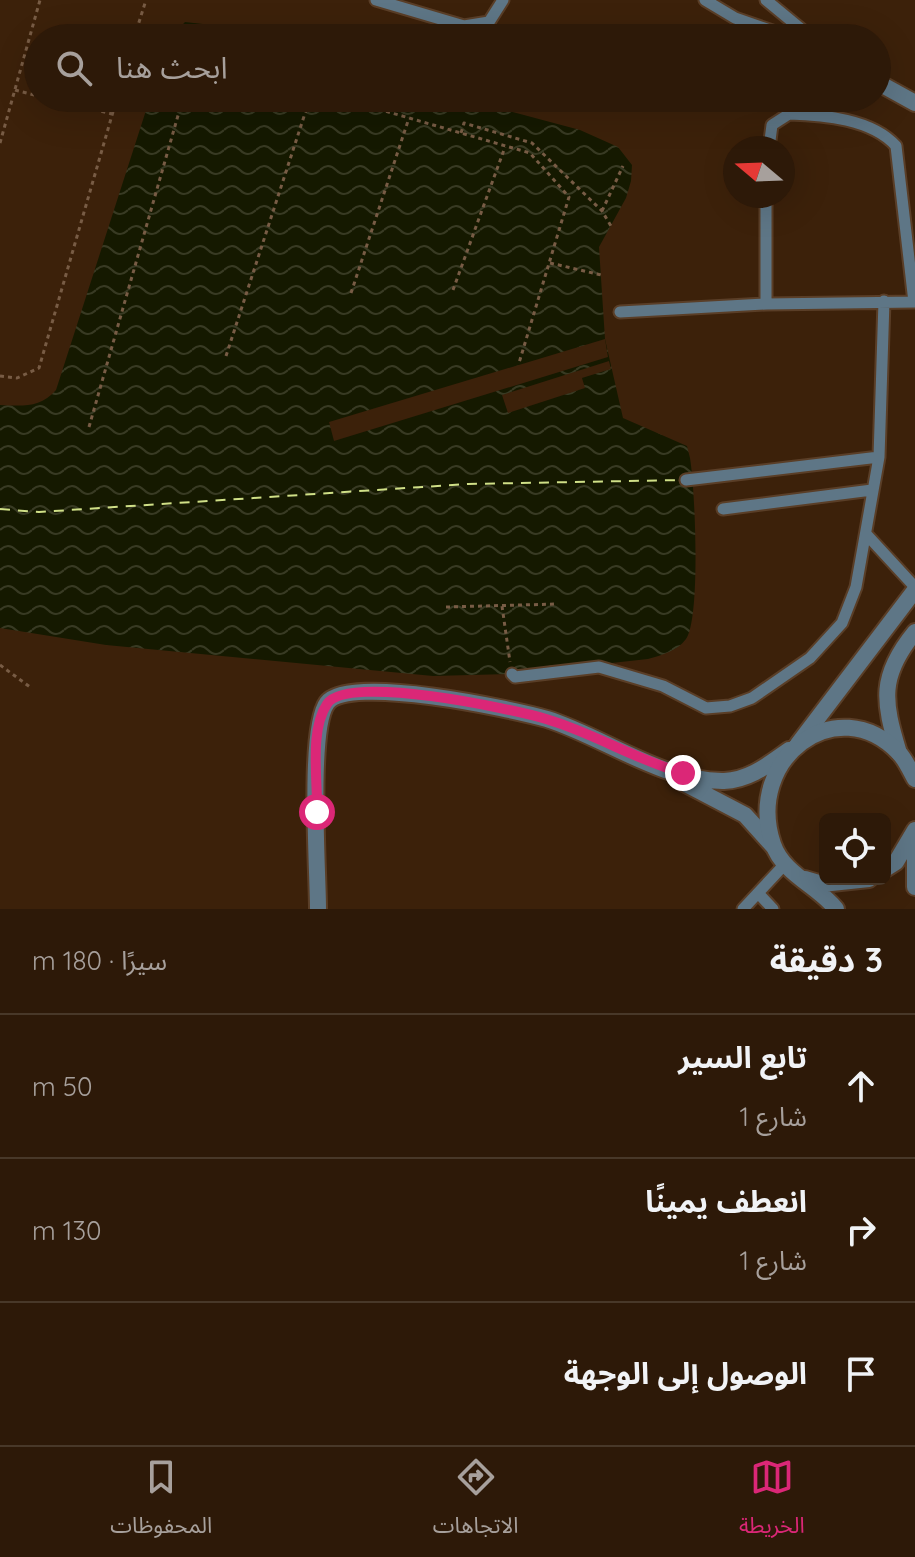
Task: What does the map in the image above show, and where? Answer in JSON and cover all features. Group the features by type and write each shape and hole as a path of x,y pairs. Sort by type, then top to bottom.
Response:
{"street":[{"path":"891,90 915,103"},
{"path":"773,846 765,805 772,775 915,589"},
{"path":"915,632 898,653 887,678 890,723 899,753 915,779"},
{"path":"318,909 318,734 327,703 344,691 441,697 545,719 702,780 744,778 814,734 845,728 875,736 899,753"},
{"path":"655,764 745,815 785,864 836,909"},
{"path":"891,865 915,830"},
{"path":"915,849 915,887"},
{"path":"799,877 819,883"}],"lane":[{"path":"376,0 393,2 458,24"},
{"path":"476,24 489,22 503,0"},
{"path":"705,0 735,18 752,24"},
{"path":"766,0 795,24"},
{"path":"620,312 766,304 914,302 896,146 887,135 860,124 789,114 772,125 771,136"},
{"path":"766,208 766,304"},
{"path":"512,674 515,677 599,667 663,686 706,708 730,706 752,698 810,658 842,623 856,587 867,535 879,457 884,301"},
{"path":"686,480 879,457"},
{"path":"723,509 872,490"},
{"path":"867,535 915,589"},
{"path":"743,909 785,864"},
{"path":"758,893 773,909"}],"path":[{"path":"33,24 40,0"},
{"path":"138,24 146,0"},
{"path":"0,143 24,58"},
{"path":"15,90 24,92"},
{"path":"0,376 17,378 39,368 112,114 104,112"},
{"path":"89,427 179,112"},
{"path":"226,356 305,112"},
{"path":"388,112 530,153 569,197 519,363"},
{"path":"351,293 409,118"},
{"path":"461,134 464,123 532,143 602,211 611,226"},
{"path":"453,290 506,146"},
{"path":"602,211 623,166"},
{"path":"549,263 601,275"},
{"path":"446,607 558,604"},
{"path":"502,605 512,674"},
{"path":"0,665 30,687"}],"water":[{"path":"145,112 513,112 580,130 618,147 632,165 626,198 599,247 605,339 623,418 687,446 694,496 696,552 691,626 686,639 678,647 648,659 512,674 433,676 106,645 0,628 0,405 37,403 56,390"}],"pier":[{"path":"605,339 608,357 334,441 329,422"},
{"path":"609,361 611,369 582,378 585,388 508,413 502,395"}],"ferry route":[{"path":"0,509 39,512 468,484 682,480"}],"route":[{"path":"317,812 318,734 327,703 344,691 441,697 545,719 683,773"}]}
